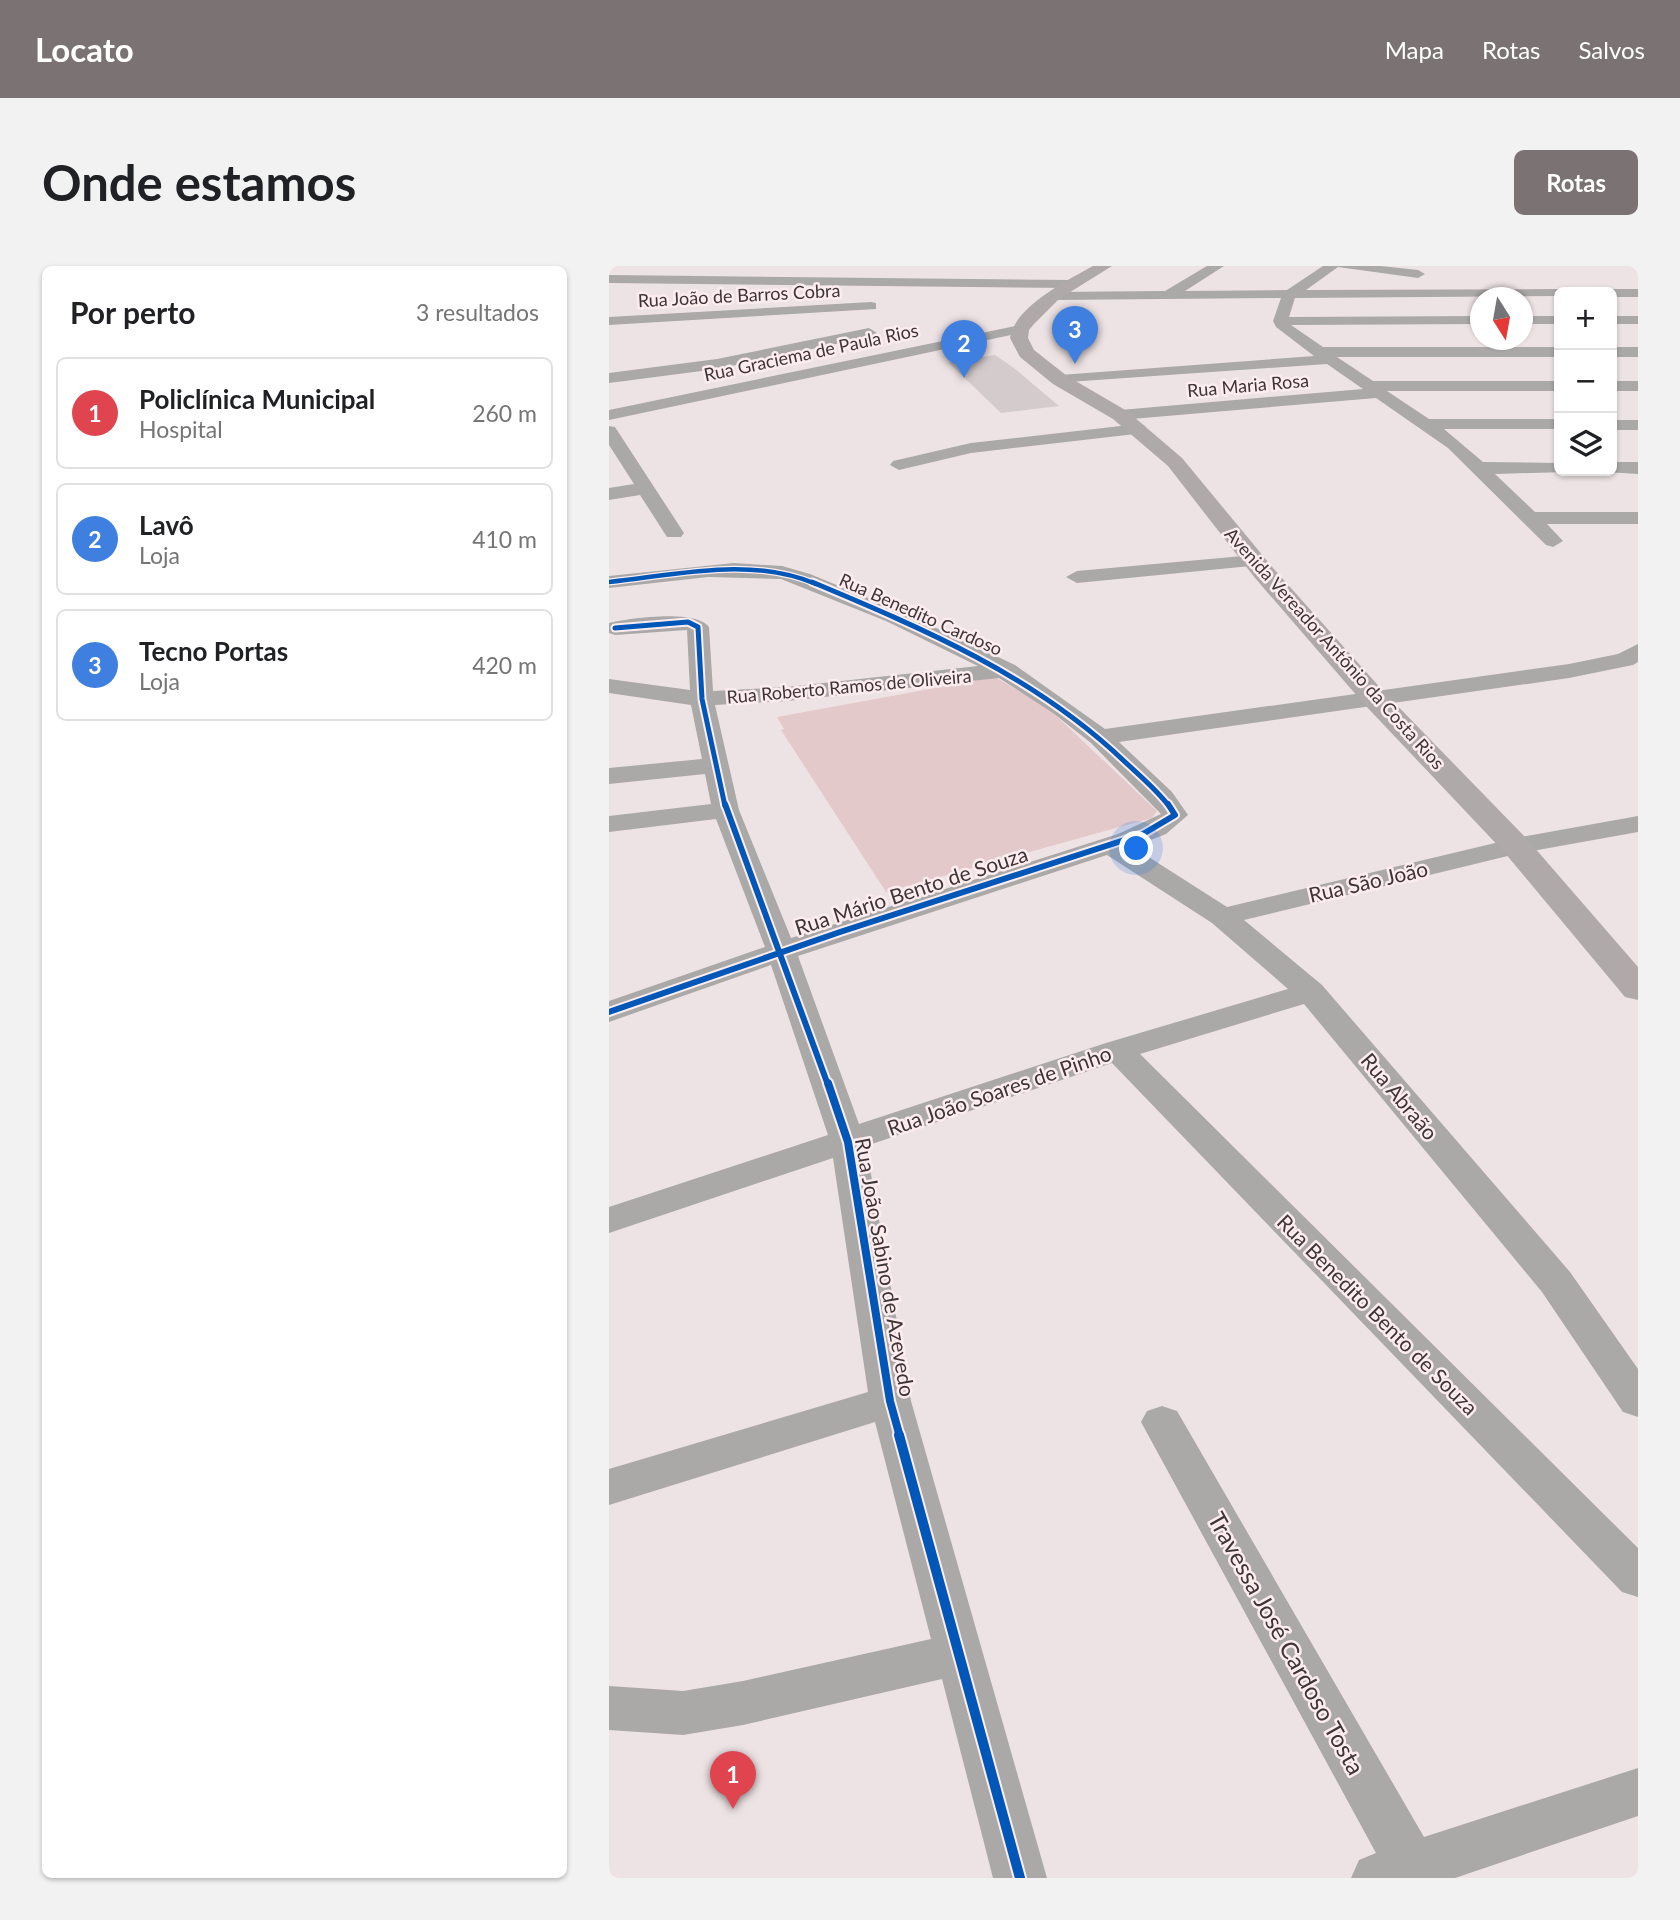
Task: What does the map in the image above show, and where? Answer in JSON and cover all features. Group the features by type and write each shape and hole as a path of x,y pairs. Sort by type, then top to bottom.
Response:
{"main road":[{"path":"1020,329 1053,296 1104,266"},
{"name":"Avenida Vereador Antônio da Costa Rios","path":"1020,329 1019,338 1026,353 1060,380 1129,422 1175,462 1254,561 1374,698 1515,846 1636,985"}],"street":[{"path":"609,272 616,266"},
{"path":"617,304 655,266"},
{"path":"874,332 871,306 896,266"},
{"path":"1167,296 1217,266"},
{"path":"1280,321 1290,293 1332,266"},
{"path":"1344,266 1431,276 1411,292"},
{"path":"1456,278 1534,286 1554,291"},
{"path":"609,279 1070,284"},
{"path":"1053,296 1411,292 1534,286"},
{"path":"1617,293 1638,293"},
{"name":"Rua João de Barros Cobra","path":"609,321 871,306"},
{"path":"1280,321 1470,320"},
{"path":"1533,320 1554,320"},
{"path":"1617,320 1638,320"},
{"path":"1280,321 1289,333 1429,424 1480,468 1553,541"},
{"name":"Rua Graciema de Paula Rios","path":"609,415 1020,329"},
{"path":"609,378 717,364 874,332 916,350"},
{"path":"1060,380 1325,356 1554,352"},
{"path":"1617,352 1638,352"},
{"name":"Rua Maria Rosa","path":"899,465 971,448 1129,422 1375,390 1554,386"},
{"path":"1617,386 1638,386"},
{"path":"1429,424 1554,425"},
{"path":"1617,425 1638,425"},
{"path":"609,431 674,533"},
{"path":"1480,468 1554,468"},
{"path":"1617,468 1638,468"},
{"path":"609,494 647,488"},
{"path":"1528,518 1638,518"},
{"path":"1077,577 1254,561"},
{"name":"Rua Benedito Cardoso","path":"609,582 751,570 784,571 927,632 1007,670 1061,705 1103,737 1173,809"},
{"name":"Rua João Sabino de Azevedo","path":"615,628 666,623 695,624 702,699 726,810 781,950 848,1142 890,1401 1020,1878"},
{"path":"1103,737 1634,660"},
{"name":"Rua Roberto Ramos de Oliveira","path":"609,686 702,699 787,694 1007,670"},
{"path":"609,776 716,765"},
{"name":"Rua Mário Bento de Souza","path":"609,1012 781,950 1110,844 1168,823 1175,815 1173,809"},
{"path":"609,824 726,810"},
{"name":"Rua São João","path":"1222,917 1515,846 1638,824"},
{"name":"Rua Abraão","path":"1110,844 1222,917 1311,992 1556,1282 1638,1401"},
{"name":"Rua João Soares de Pinho","path":"609,1220 1118,1050 1311,992"},
{"name":"Rua Benedito Bento de Souza","path":"1118,1050 1638,1578"},
{"path":"609,1487 890,1401"},
{"name":"Travessa José Cardoso Tosta","path":"1162,1422 1394,1871"},
{"path":"610,1706 647,1713 683,1713 743,1703 957,1654"},
{"path":"1394,1871 1638,1793"}],"shaded area":[{"path":"995,677 1048,708 1157,811 1152,818 886,892 781,730 784,729 777,717"}],"building":[{"path":"995,355 1059,406 1001,413 948,362"}],"cycle path":[{"path":"609,582 734,570 759,570 803,578 938,637 1022,681 1100,737 1157,792 1175,815 1157,828 1128,840 840,932 609,1012"},
{"path":"615,628 688,622 698,627 702,699 726,810 781,950 848,1142 890,1401 1020,1878"}],"place":[{"name":"Tecno Portas","path":"1075,364"},
{"name":"Lavô","path":"964,378"},
{"name":"Policlínica Municipal","path":"733,1809"}]}
